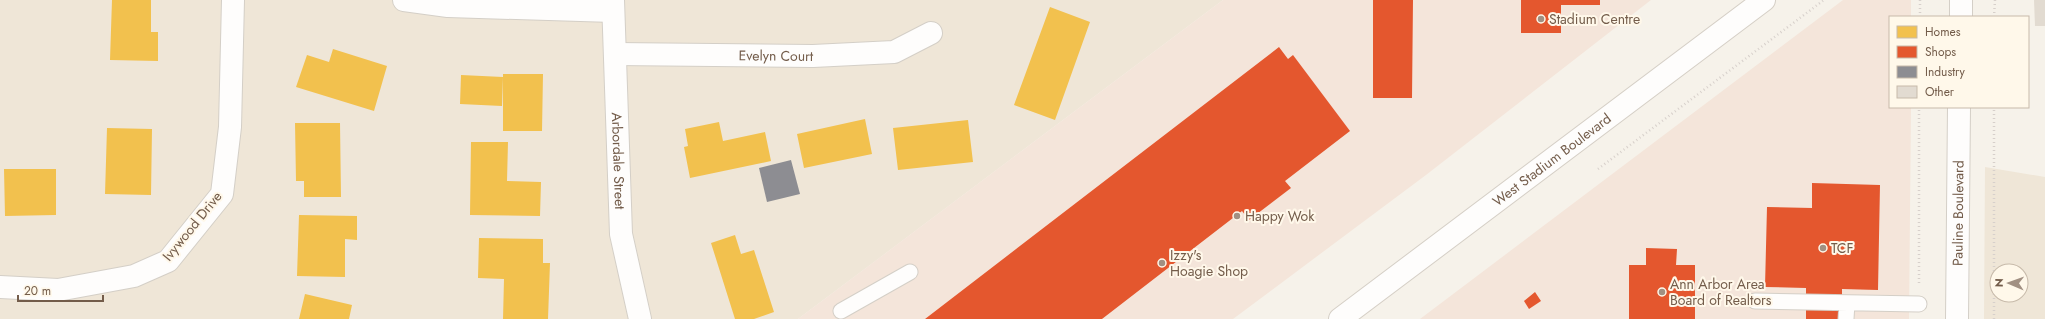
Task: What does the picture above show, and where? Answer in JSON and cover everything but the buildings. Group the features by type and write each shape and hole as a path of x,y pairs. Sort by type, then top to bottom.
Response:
{"street":[{"name":"Ivywood Drive","path":"0,287 58,290 134,276 168,261 222,194 230,127 233,0"},
{"path":"404,0 448,6 613,6"},
{"name":"West Stadium Boulevard","path":"1340,319 1764,0"},
{"path":"1961,16 1962,0"},
{"name":"Arbordale Street","path":"613,6 621,234 640,319"},
{"name":"Evelyn Court","path":"615,54 814,56 894,52 931,33"},
{"name":"Pauline Boulevard","path":"1957,319 1959,108"}],"lane":[{"path":"840,316 910,272"},
{"path":"1755,301 1919,304"},
{"path":"1846,319 1847,303"}],"path":[{"path":"1598,169 1824,0"},
{"path":"1920,0 1920,16"},
{"path":"1994,0 1994,16"},
{"path":"1919,108 1919,304"},
{"path":"1994,108 1994,319"}],"shaded area":[{"path":"0,0 1223,0 798,319 0,319"},
{"path":"1223,0 1651,0 1426,175 1233,319 798,319"},
{"path":"1843,0 1911,0 1911,16 1889,16 1889,108 1911,108 1909,319 1420,319"},
{"path":"1985,167 2045,177 2045,319 1984,319"}],"place":[{"name":"Stadium Centre","path":"1541,19"},
{"name":"Happy Wok","path":"1237,216"},
{"name":"TCF","path":"1823,248"},
{"name":"Izzy's Hoagie Shop","path":"1162,263"},
{"name":"Ann Arbor Area Board of Realtors","path":"1662,292"}]}
